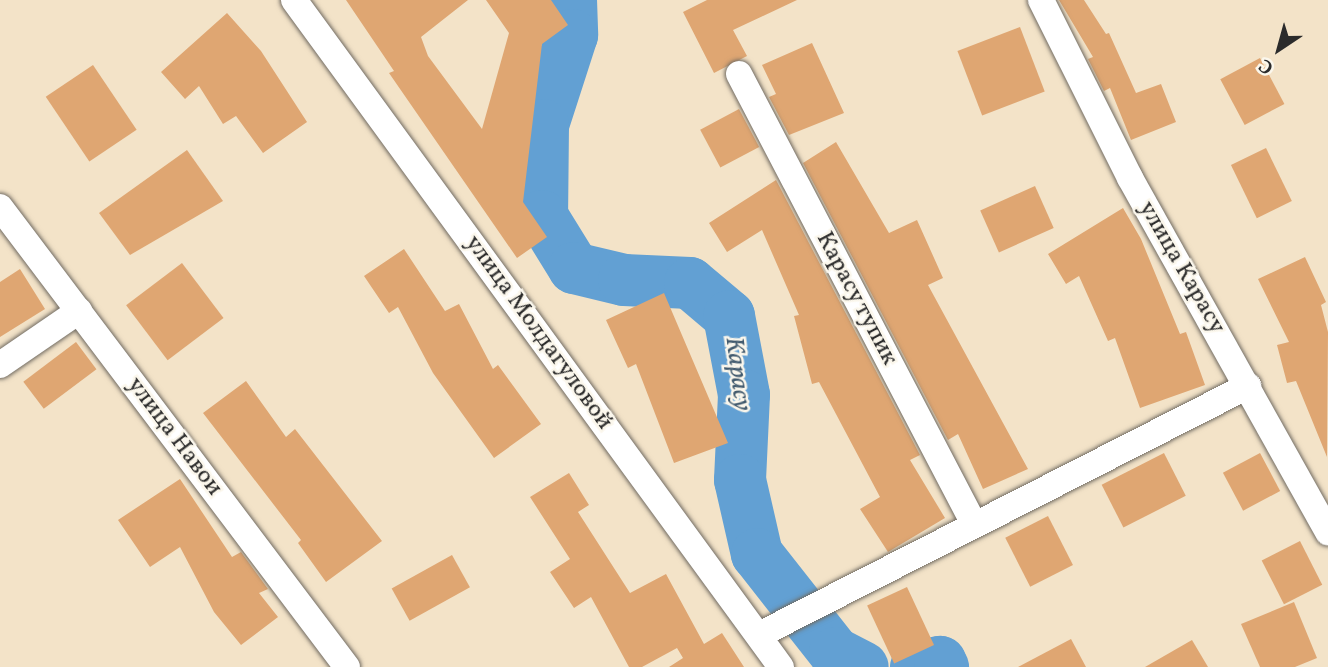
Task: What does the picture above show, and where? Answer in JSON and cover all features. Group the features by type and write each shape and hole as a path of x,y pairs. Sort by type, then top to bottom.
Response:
{"street":[{"name":"улица Молдагуловой","path":"294,0 781,667"},
{"name":"улица Карасу","path":"1041,0 1129,178 1328,532"},
{"name":"Карасу тупик","path":"738,74 974,524"},
{"name":"улица Навои","path":"0,207 347,667"},
{"path":"0,365 79,311"},
{"path":"759,635 1248,386"}],"building":[{"path":"346,0 468,0 421,37 428,56 482,129 509,33 486,0 551,0 568,25 542,44 523,202 547,237 517,258 389,73 394,71"},
{"path":"707,0 797,0 733,30 747,56 714,73 683,12"},
{"path":"1059,0 1084,0 1106,34 1109,33 1136,93 1161,84 1176,122 1131,140 1110,88 1104,91 1088,59 1093,57"},
{"path":"227,13 261,51 307,122 263,153 236,116 223,124 199,86 185,99 161,72"},
{"path":"1020,27 1045,91 982,115 957,51"},
{"path":"812,43 844,113 789,135 769,97 776,94 762,65"},
{"path":"1260,58 1284,104 1245,125 1220,79"},
{"path":"93,65 137,130 89,162 46,97"},
{"path":"739,109 759,147 720,168 700,130"},
{"path":"836,142 889,233 917,220 943,278 928,285 1028,469 983,489 958,434 948,440 803,163"},
{"path":"1266,148 1292,201 1257,218 1231,165"},
{"path":"187,150 223,201 130,255 99,213"},
{"path":"776,180 920,455 910,460 945,518 888,552 860,509 880,497 819,382 812,384 794,316 799,315 762,230 727,252 709,223"},
{"path":"1035,186 1054,228 999,252 980,210"},
{"path":"1123,208 1141,239 1180,334 1186,332 1205,385 1140,408 1115,338 1108,341 1079,276 1066,284 1048,254"},
{"path":"404,249 445,311 459,304 493,369 498,365 541,424 494,458 433,373 398,307 389,313 364,276"},
{"path":"1305,257 1326,302 1321,305 1328,332 1327,457 1296,381 1287,383 1277,345 1289,342 1258,279"},
{"path":"182,263 224,318 168,360 126,305"},
{"path":"20,269 45,309 0,337 0,282"},
{"path":"664,293 728,443 674,463 636,364 628,368 606,320"},
{"path":"76,342 96,369 44,409 23,382"},
{"path":"246,381 286,437 295,429 382,541 326,582 298,543 301,540 203,413"},
{"path":"1164,453 1186,496 1123,528 1102,485"},
{"path":"1260,453 1280,491 1243,511 1223,473"},
{"path":"569,473 589,505 578,512 630,593 666,574 704,644 722,633 744,667 669,667 683,658 677,648 642,667 629,667 591,597 574,608 550,572 570,559 530,497"},
{"path":"180,479 232,557 241,552 268,589 259,593 278,617 241,645 214,612 180,547 150,567 118,520"},
{"path":"1048,516 1073,565 1030,587 1005,538"},
{"path":"1300,541 1322,585 1284,604 1262,561"},
{"path":"452,555 470,587 410,621 392,588"},
{"path":"907,587 934,645 894,664 867,606"},
{"path":"1294,602 1317,658 1295,667 1260,667 1241,624"},
{"path":"1071,639 1086,667 1018,667"},
{"path":"1192,640 1208,667 1145,667"}],"waterway":[{"name":"Карасу","path":"571,0 572,35 543,125 542,216 574,268 624,280 690,283 729,316 744,395 740,480 757,554 835,653 863,667"},
{"name":"Карасу","path":"916,667 940,662 943,667"}]}
